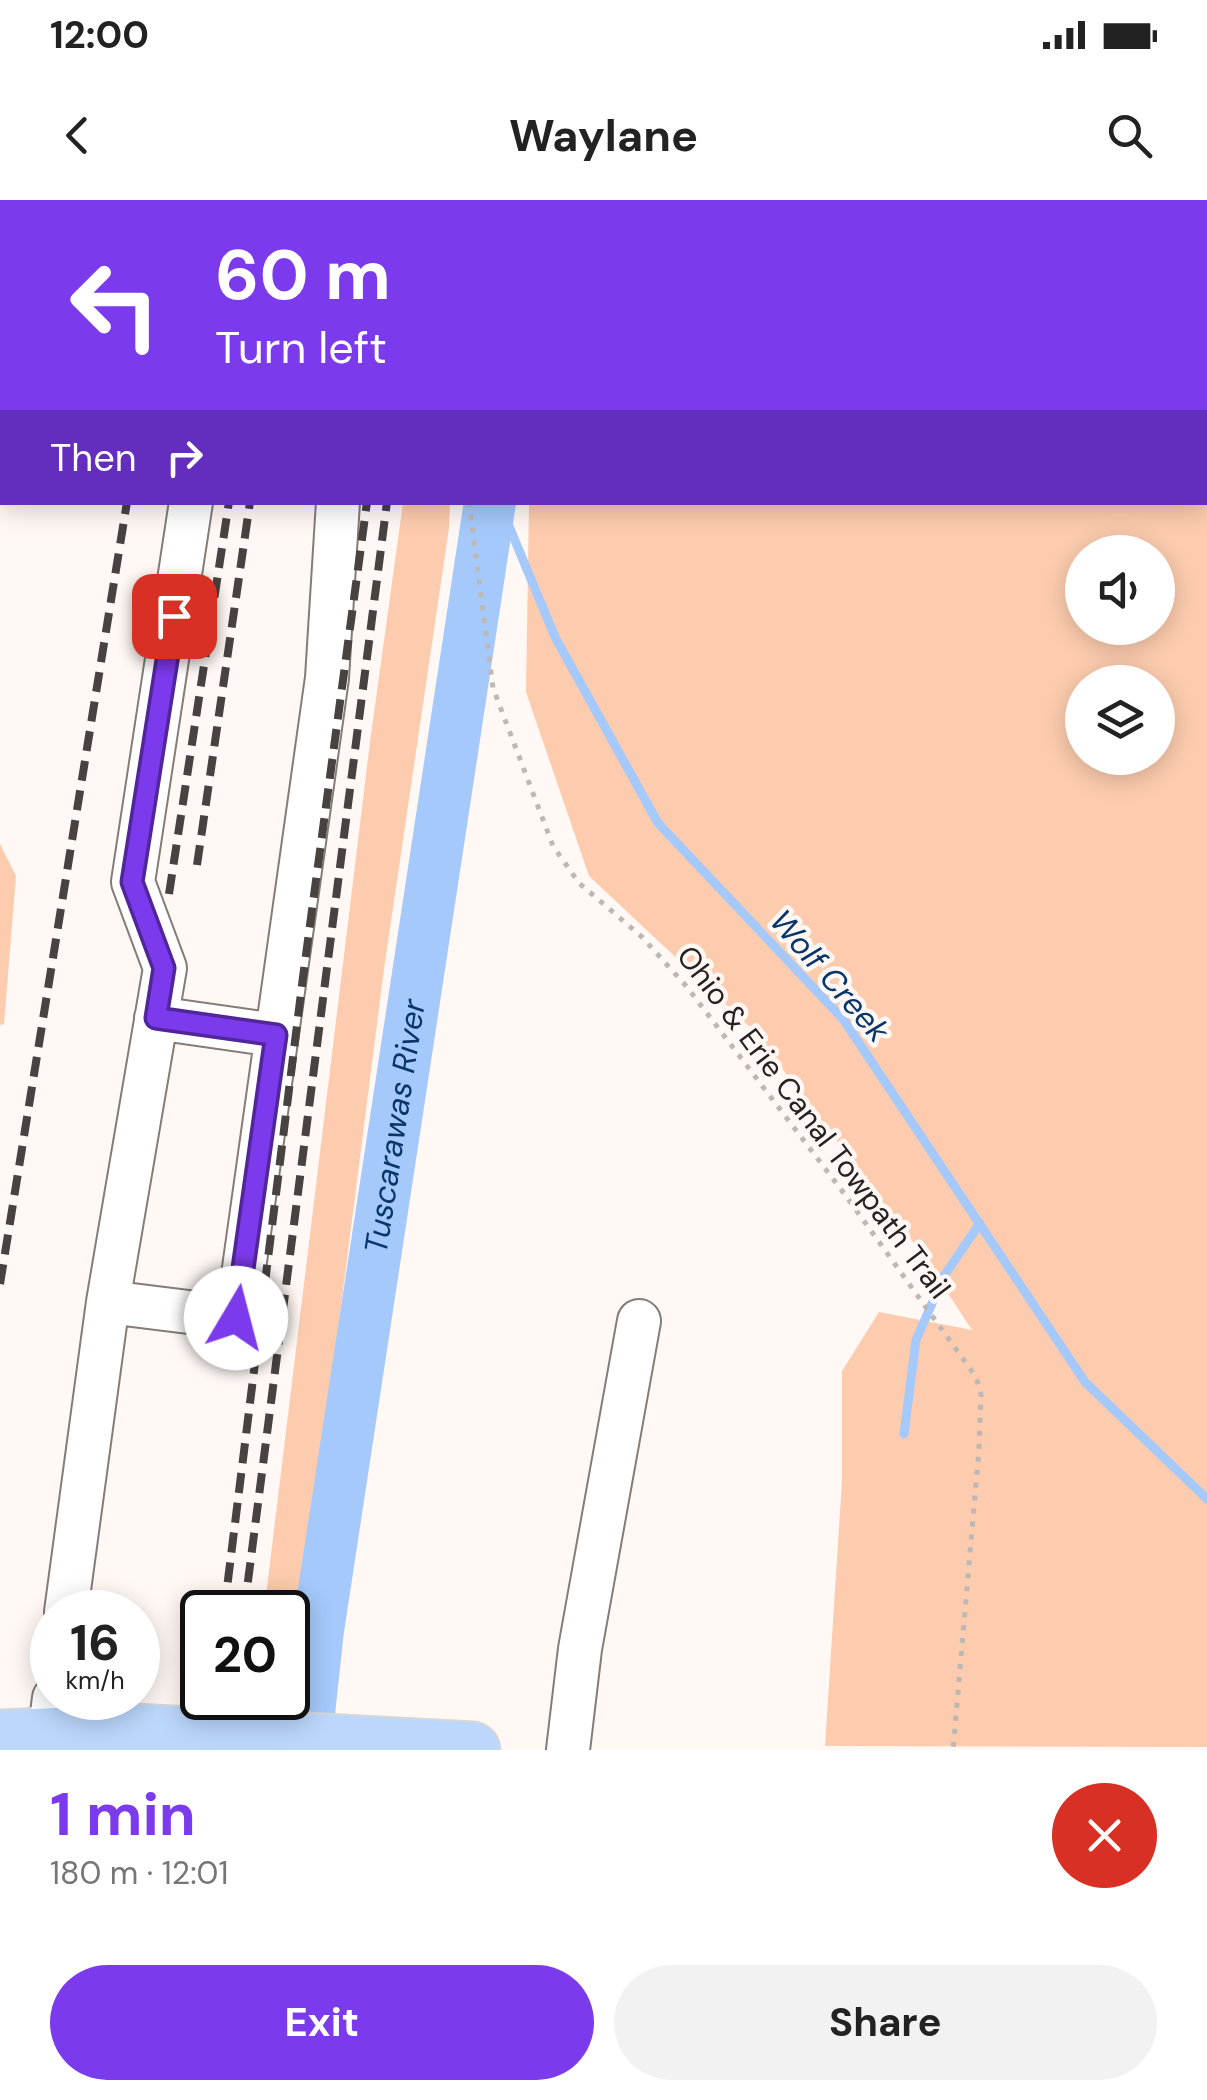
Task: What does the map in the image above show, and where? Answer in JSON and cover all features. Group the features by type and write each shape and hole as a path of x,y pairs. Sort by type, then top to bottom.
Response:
{"main road":[{"path":"23,1732 134,1732 448,1748"}],"lane":[{"path":"69,1590 108,1302 164,968 132,882 191,505"},
{"path":"108,1302 236,1318 327,678 338,505"},
{"path":"156,1018 276,1035"},
{"path":"568,1750 580,1649 640,1321"}],"path":[{"name":"Ohio & Erie Canal Towpath Trail","path":"469,505 493,688 544,824 565,868 642,937 687,987 788,1118 976,1377 981,1394 953,1750"}],"shaded area":[{"path":"403,505 450,505 301,1590 267,1590"},
{"path":"529,505 1207,505 1207,1747 825,1746 842,1481 842,1371 879,1312 972,1330 922,1254 753,1030 589,876 526,692"},
{"path":"0,844 16,876 4,1024 0,1025"}],"waterway":[{"name":"Tuscarawas River","path":"305,1750 318,1630 490,505"},
{"name":"Wolf Creek","path":"500,505 555,637 658,823 843,1019 1085,1382 1207,1499"},
{"path":"904,1434 916,1340 944,1276 980,1223"}],"railway":[{"path":"0,1284 127,505"},
{"path":"169,894 229,505"},
{"path":"197,865 250,505"},
{"path":"227,1590 367,505"},
{"path":"247,1590 387,505"}],"route":[{"path":"174,616 132,882 164,968 156,1018 276,1035 236,1318"}]}
